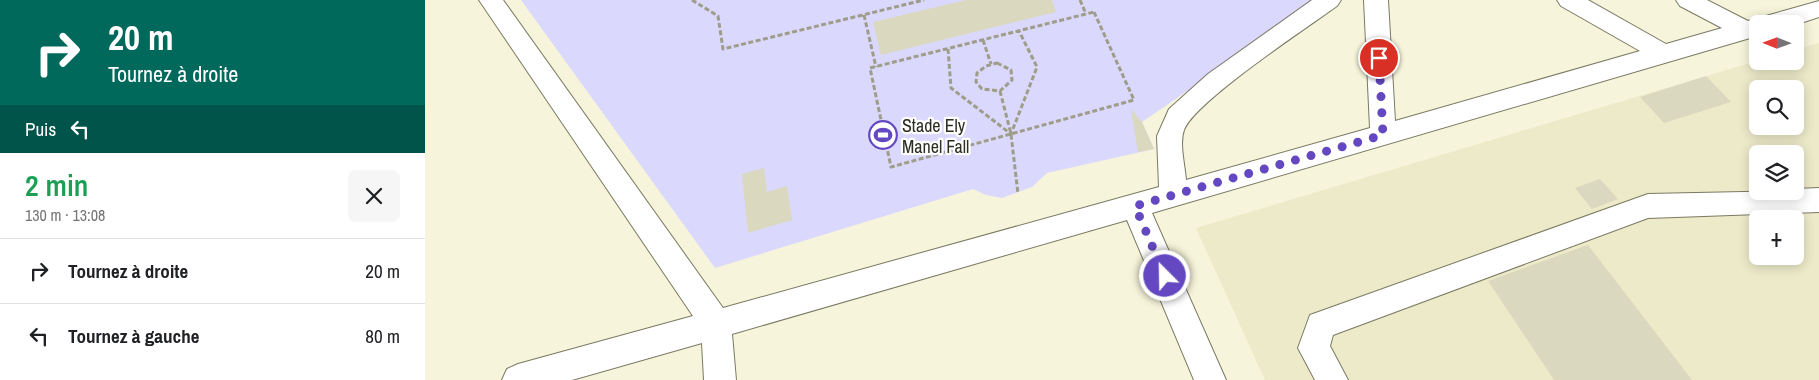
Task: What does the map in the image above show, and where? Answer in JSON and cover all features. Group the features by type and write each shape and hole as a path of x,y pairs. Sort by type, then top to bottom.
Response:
{"street":[{"path":"491,0 716,324 720,380"},
{"path":"1173,195 1171,130 1183,111 1219,78 1329,0"},
{"path":"1376,0 1383,135"},
{"path":"1569,0 1664,54"},
{"path":"1688,0 1749,24"},
{"path":"1798,15 1819,9"},
{"path":"518,380 1135,206 1749,29"},
{"path":"1332,380 1314,348 1321,326 1330,322 1648,206 1819,200"},
{"path":"1135,206 1210,380"}],"path":[{"path":"692,0 719,16 723,49 925,0"},
{"path":"1079,0 1086,14"},
{"path":"1094,12 1134,100 891,167 870,68 1086,14 1094,12"},
{"path":"864,15 876,66"},
{"path":"1011,134 1037,66 1019,31"},
{"path":"983,40 991,64"},
{"path":"948,48 951,88 1011,134"},
{"path":"991,64 1003,64 1011,70 1013,75 1009,84 1000,90 982,90 976,82 977,73 991,64"},
{"path":"1000,90 1011,134 1018,194"}],"shaded area":[{"name":"Stade Ely Manel Fall","path":"521,0 1320,0 1142,122 1154,149 1047,173 1032,187 1002,198 986,195 973,189 715,268"},
{"path":"1819,43 1819,380 1265,380 1196,228 1749,63 1749,70 1804,70 1804,47"}],"building":[{"path":"966,0 1052,0 1056,12 881,55 873,22"},
{"path":"1706,76 1731,102 1664,123 1640,97"},
{"path":"1131,109 1142,122 1154,149 1138,152"},
{"path":"764,168 767,192 787,186 792,220 748,233 742,174"},
{"path":"1600,179 1618,199 1592,209 1575,188"},
{"path":"1588,245 1692,380 1554,380 1488,281"}],"place":[{"name":"Stade Ely Manel Fall","path":"883,135"}],"route":[{"path":"1165,276 1135,206 1383,135 1379,58"}]}
